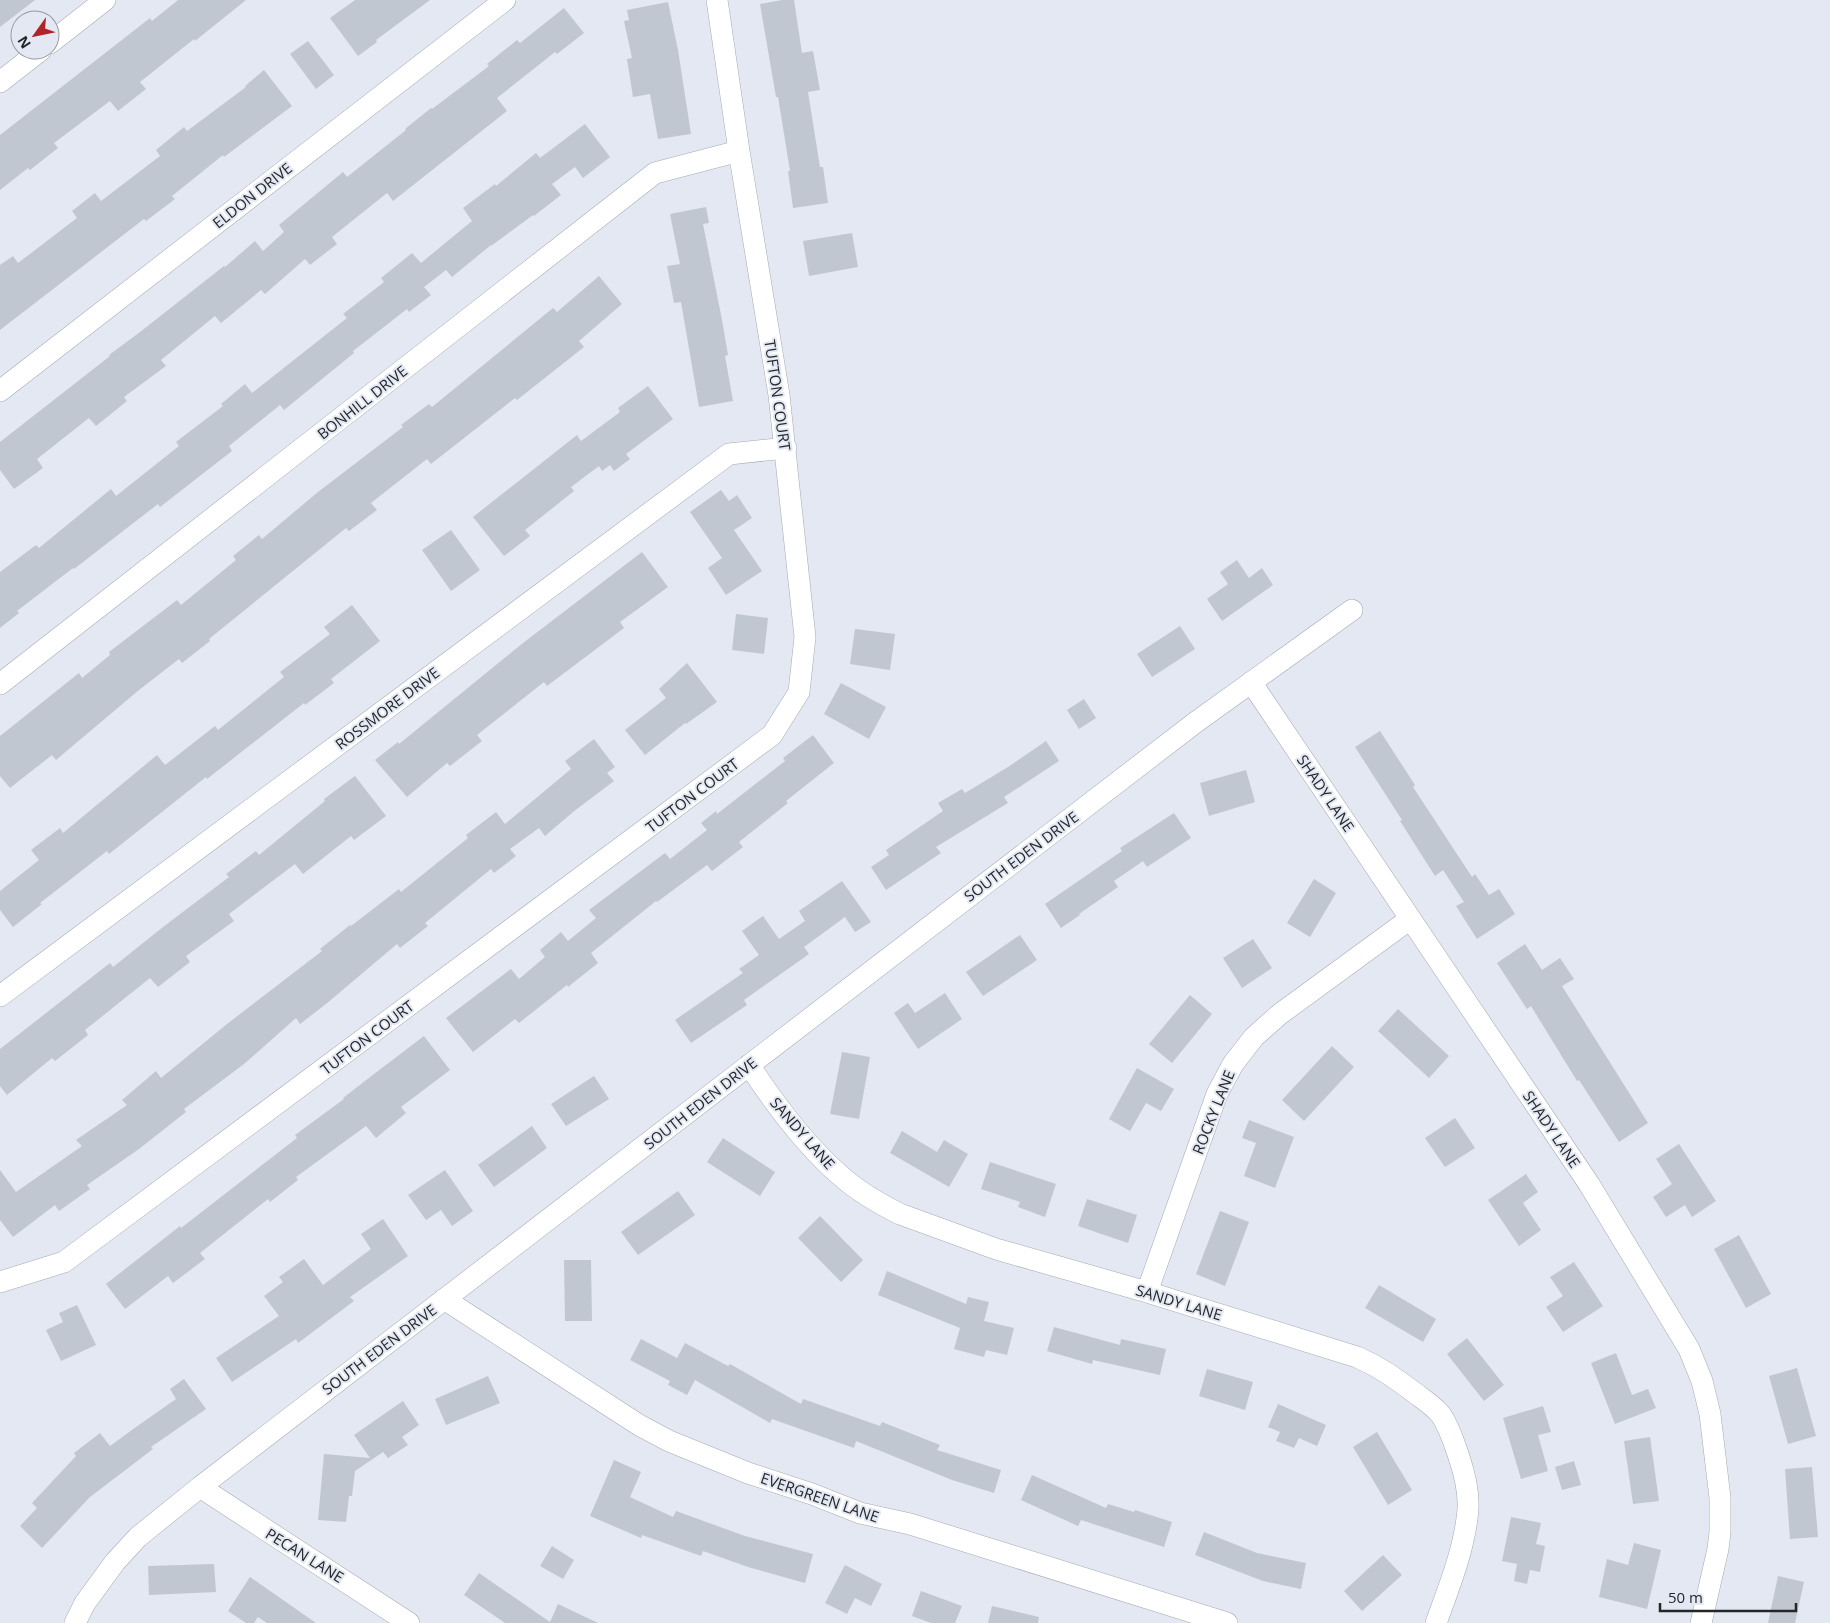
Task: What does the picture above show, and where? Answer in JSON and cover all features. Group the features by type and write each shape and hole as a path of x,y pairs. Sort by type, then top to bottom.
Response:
{"street":[{"path":"60,35 105,0"},
{"name":"ELDON DRIVE","path":"0,391 505,0"},
{"name":"TUFTON COURT","path":"0,1282 64,1262 772,735 799,692 806,637 786,448 716,0"},
{"path":"0,82 28,60"},
{"name":"BONHILL DRIVE","path":"0,684 655,173 738,150"},
{"name":"ROSSMORE DRIVE","path":"0,996 729,454 786,448"},
{"name":"SOUTH EDEN DRIVE","path":"75,1623 85,1603 115,1562 138,1537 200,1487 1172,740 1352,610"},
{"name":"SHADY LANE","path":"1251,682 1589,1184 1689,1349 1702,1381 1710,1414 1720,1498 1718,1549 1701,1623"},
{"name":"ROCKY LANE","path":"1147,1292 1217,1094 1233,1064 1254,1037 1280,1014 1410,919"},
{"name":"SANDY LANE","path":"749,1065 796,1128 830,1166 843,1178 900,1214 996,1249 1147,1292 1357,1357 1388,1372 1428,1402 1440,1414 1449,1429 1466,1477 1468,1503 1462,1544 1436,1623"},
{"name":"EVERGREEN LANE","path":"444,1299 639,1425 686,1448 748,1473 812,1494 860,1513 910,1524 1227,1623"},
{"name":"PECAN LANE","path":"200,1487 409,1623"}],"building":[{"path":"0,0 35,0 22,10 10,10 10,19 0,27"},
{"path":"178,0 246,0 140,82 146,89 118,111 110,101 54,143 58,148 0,190 0,135 150,18 152,21"},
{"path":"355,0 430,0 376,40 377,42 358,56 330,18"},
{"path":"794,0 802,53 813,51 820,90 808,92 828,203 793,208 788,171 790,171 760,4"},
{"path":"668,2 678,50 691,134 658,139 650,94 633,97 627,59 632,58 624,21 629,20 627,10"},
{"path":"564,8 584,33 557,54 555,52 497,98 507,111 393,201 387,193 332,237 337,244 310,265 305,259 265,294 261,290 221,323 215,316 161,360 166,366 124,397 127,401 96,426 89,418 37,459 43,468 14,489 0,470 0,442 109,355 225,267 255,241 263,251 284,232 279,225 343,172 347,177 431,108 489,66 487,64 517,40 520,43"},
{"path":"308,41 334,75 316,89 290,54"},
{"path":"264,70 292,106 224,157 223,155 172,196 175,199 146,221 144,219 0,330 0,265 13,256 18,263 77,218 72,211 95,193 101,201 160,156 156,150 184,127 187,131 246,87"},
{"path":"585,124 610,157 583,178 575,167 552,184 561,195 491,245 452,277 446,270 424,287 431,295 409,312 407,309 353,351 354,353 284,410 280,405 229,446 232,451 160,507 158,504 73,568 17,611 19,613 0,628 0,572 36,545 39,548 111,489 116,496 179,446 176,442 223,406 221,404 245,384 252,393 347,318 343,314 384,282 381,278 412,253 421,263 472,221 463,208 495,184 496,186 536,153 540,158"},
{"path":"706,207 709,223 703,224 728,355 725,356 733,401 699,407 681,302 674,303 667,266 680,264 670,214"},
{"path":"852,233 858,267 809,276 803,241"},
{"path":"599,276 622,304 579,341 584,347 431,464 427,459 371,503 377,510 349,531 346,528 209,639 210,641 182,663 179,659 56,760 52,755 10,788 0,776 0,736 79,673 82,678 110,655 109,652 177,600 181,605 236,560 233,556 259,535 262,539 318,492 403,427 401,425 429,404 432,407 553,308 557,312"},
{"path":"648,386 673,419 626,454 630,459 614,471 610,465 602,471 599,466 571,487 574,491 525,530 530,536 504,556 473,517 577,435 581,441 620,412 618,408"},
{"path":"721,490 729,501 737,495 752,518 734,530 762,571 726,595 708,568 722,558 690,512"},
{"path":"451,530 480,570 451,591 422,550"},
{"path":"642,552 668,587 620,622 624,628 547,686 544,682 477,735 482,741 450,766 447,763 407,797 375,760 398,742 399,744 523,643"},
{"path":"1237,560 1249,578 1262,568 1273,585 1222,621 1207,599 1228,584 1220,572"},
{"path":"352,605 380,641 331,679 334,683 305,705 304,703 207,779 206,777 109,854 107,851 40,903 42,904 13,927 0,910 0,891 39,860 31,850 60,828 63,833 157,755 165,765 215,726 218,730 284,677 280,672 330,634 324,627"},
{"path":"736,614 768,618 764,654 732,650"},
{"path":"1180,626 1195,649 1152,677 1137,654"},
{"path":"855,629 895,634 890,670 850,664"},
{"path":"687,663 717,702 685,723 645,755 625,730 666,698 659,689"},
{"path":"841,683 886,707 869,739 824,714"},
{"path":"1084,699 1096,718 1079,729 1067,710"},
{"path":"1380,731 1415,785 1413,787 1472,877 1475,874 1489,895 1499,889 1515,914 1477,939 1456,906 1464,902 1443,870 1435,876 1355,747"},
{"path":"813,735 834,763 739,842 743,847 712,871 707,865 656,901 591,953 598,963 519,1023 515,1019 473,1052 446,1018 511,969 519,979 545,957 540,950 561,932 568,941 596,918 589,910 665,853 670,859 707,830 701,823 716,811 717,814 785,761 783,758"},
{"path":"594,739 615,767 607,773 614,781 545,836 539,828 510,849 516,856 494,873 491,869 425,923 428,926 400,948 397,944 300,1024 296,1018 244,1064 184,1109 186,1112 139,1149 87,1185 90,1189 59,1211 55,1205 13,1237 0,1220 0,1170 16,1192 82,1146 76,1140 127,1105 122,1100 156,1071 161,1078 227,1024 322,951 320,949 350,925 399,889 401,892 468,838 466,835 496,812 505,824 571,769 565,761"},
{"path":"1046,741 1059,761 1004,797 1008,803 936,847 941,853 886,890 871,867 889,855 886,850 943,811 938,803 962,789 965,793"},
{"path":"1246,770 1255,802 1209,816 1200,783"},
{"path":"355,776 386,816 354,840 351,836 303,874 295,864 229,914 234,921 186,956 190,962 158,987 150,978 85,1030 88,1035 55,1061 52,1058 7,1095 0,1086 0,1049 110,963 113,967 229,877 226,874 256,851 259,855 325,801 324,799"},
{"path":"1174,813 1191,838 1147,867 1143,861 1114,881 1118,887 1061,928 1045,904 1122,851 1120,848"},
{"path":"1314,879 1336,893 1310,937 1287,923"},
{"path":"842,881 871,922 855,932 845,917 804,947 809,954 744,1000 747,1005 691,1043 675,1020 743,973 739,969 759,955 742,931 763,916 779,939 805,921 799,911"},
{"path":"1020,935 1037,960 983,996 966,972"},
{"path":"1253,939 1272,968 1242,988 1223,958"},
{"path":"1525,944 1542,970 1560,958 1574,979 1562,986 1648,1123 1619,1142 1579,1080 1577,1081 1531,1006 1527,1009 1497,963"},
{"path":"945,993 962,1019 918,1049 894,1013 908,1003 915,1013"},
{"path":"1190,995 1212,1014 1172,1063 1149,1044"},
{"path":"1398,1009 1449,1056 1429,1078 1378,1031"},
{"path":"424,1036 450,1070 401,1107 406,1113 376,1138 366,1126 296,1177 298,1180 270,1202 268,1199 200,1253 205,1259 173,1283 168,1276 125,1309 106,1284 297,1138 295,1135"},
{"path":"1332,1046 1354,1067 1304,1121 1282,1100"},
{"path":"842,1052 870,1057 859,1119 830,1114"},
{"path":"1137,1068 1174,1089 1161,1111 1146,1103 1130,1131 1109,1119"},
{"path":"594,1076 609,1099 566,1126 551,1104"},
{"path":"1455,1118 1475,1148 1445,1167 1425,1138"},
{"path":"1249,1120 1294,1137 1275,1188 1244,1176 1256,1143 1242,1138"},
{"path":"532,1126 547,1148 494,1187 478,1165"},
{"path":"902,1131 937,1152 944,1140 968,1154 949,1187 890,1153"},
{"path":"723,1138 775,1172 760,1196 707,1162"},
{"path":"1679,1144 1716,1201 1692,1217 1685,1205 1666,1217 1653,1197 1672,1184 1656,1159"},
{"path":"990,1162 1056,1184 1045,1217 1018,1207 1020,1202 981,1189"},
{"path":"445,1170 473,1211 452,1226 441,1210 426,1220 408,1195"},
{"path":"1526,1174 1538,1192 1523,1203 1541,1230 1519,1246 1488,1200"},
{"path":"678,1191 695,1215 638,1255 621,1232"},
{"path":"1087,1199 1137,1215 1128,1243 1078,1226"},
{"path":"1220,1211 1249,1222 1225,1286 1196,1274"},
{"path":"820,1216 863,1260 841,1282 798,1238"},
{"path":"383,1219 408,1256 350,1297 354,1301 298,1343 296,1339 232,1382 216,1358 279,1316 264,1296 283,1282 279,1277 304,1259 323,1285 371,1249 361,1234"},
{"path":"1739,1235 1771,1294 1746,1308 1714,1249"},
{"path":"564,1260 591,1260 592,1321 565,1321"},
{"path":"1574,1262 1603,1306 1563,1332 1546,1307 1563,1296 1550,1277"},
{"path":"887,1271 966,1304 968,1297 989,1302 984,1321 1014,1328 1007,1355 986,1350 984,1357 954,1349 960,1328 878,1295"},
{"path":"1379,1285 1436,1319 1423,1342 1365,1308"},
{"path":"77,1305 96,1345 61,1361 46,1330 63,1322 59,1313"},
{"path":"1054,1327 1120,1345 1121,1339 1166,1349 1160,1375 1093,1360 1092,1364 1047,1351"},
{"path":"1467,1338 1504,1385 1484,1401 1447,1354"},
{"path":"641,1339 677,1358 685,1343 728,1366 730,1364 801,1404 803,1399 880,1426 882,1422 940,1445 937,1450 1001,1470 994,1493 952,1480 856,1441 854,1448 772,1419 770,1423 695,1380 687,1395 668,1385 670,1381 630,1360"},
{"path":"1616,1353 1632,1395 1648,1389 1656,1408 1615,1424 1591,1363"},
{"path":"1797,1368 1816,1436 1788,1444 1769,1376"},
{"path":"1207,1369 1253,1382 1245,1410 1199,1396"},
{"path":"488,1376 500,1403 446,1425 435,1399"},
{"path":"184,1379 206,1409 151,1447 153,1449 90,1497 42,1548 20,1526 37,1508 32,1503 76,1456 74,1453 100,1433 110,1446 176,1399 170,1389"},
{"path":"403,1401 419,1425 402,1437 408,1445 388,1458 383,1452 355,1471 352,1496 349,1496 346,1522 318,1520 324,1454 370,1458 354,1435"},
{"path":"1278,1404 1326,1425 1317,1446 1299,1438 1294,1448 1276,1441 1280,1432 1268,1427"},
{"path":"1543,1406 1551,1432 1538,1435 1548,1471 1521,1479 1503,1418"},
{"path":"1377,1432 1412,1490 1388,1505 1353,1447"},
{"path":"1650,1437 1659,1501 1633,1504 1624,1441"},
{"path":"614,1460 641,1472 630,1497 673,1517 676,1511 745,1536 813,1554 805,1583 748,1567 703,1551 701,1556 642,1535 641,1538 590,1516"},
{"path":"1574,1461 1581,1485 1562,1490 1555,1467"},
{"path":"1812,1467 1818,1537 1790,1539 1785,1469"},
{"path":"1032,1475 1106,1508 1108,1504 1134,1512 1135,1510 1172,1522 1164,1547 1081,1520 1078,1526 1021,1500"},
{"path":"1511,1517 1541,1523 1536,1544 1545,1546 1540,1572 1530,1570 1527,1584 1514,1581 1517,1564 1502,1561"},
{"path":"1204,1532 1257,1553 1306,1563 1301,1589 1263,1581 1195,1555"},
{"path":"1634,1543 1661,1550 1647,1609 1599,1597 1607,1559 1628,1565"},
{"path":"552,1546 574,1560 563,1579 540,1566"},
{"path":"1383,1555 1402,1575 1362,1611 1344,1591"},
{"path":"214,1564 216,1592 149,1595 148,1566"},
{"path":"845,1565 882,1584 871,1606 855,1598 847,1614 825,1603"},
{"path":"479,1573 550,1622 558,1604 598,1623 505,1623 464,1595"},
{"path":"1778,1576 1804,1582 1795,1623 1768,1623"},
{"path":"250,1577 316,1623 267,1623 258,1617 254,1623 246,1623 228,1611"},
{"path":"921,1591 962,1606 955,1623 931,1623 912,1616"},
{"path":"992,1606 1039,1617 1038,1623 988,1623"}]}
